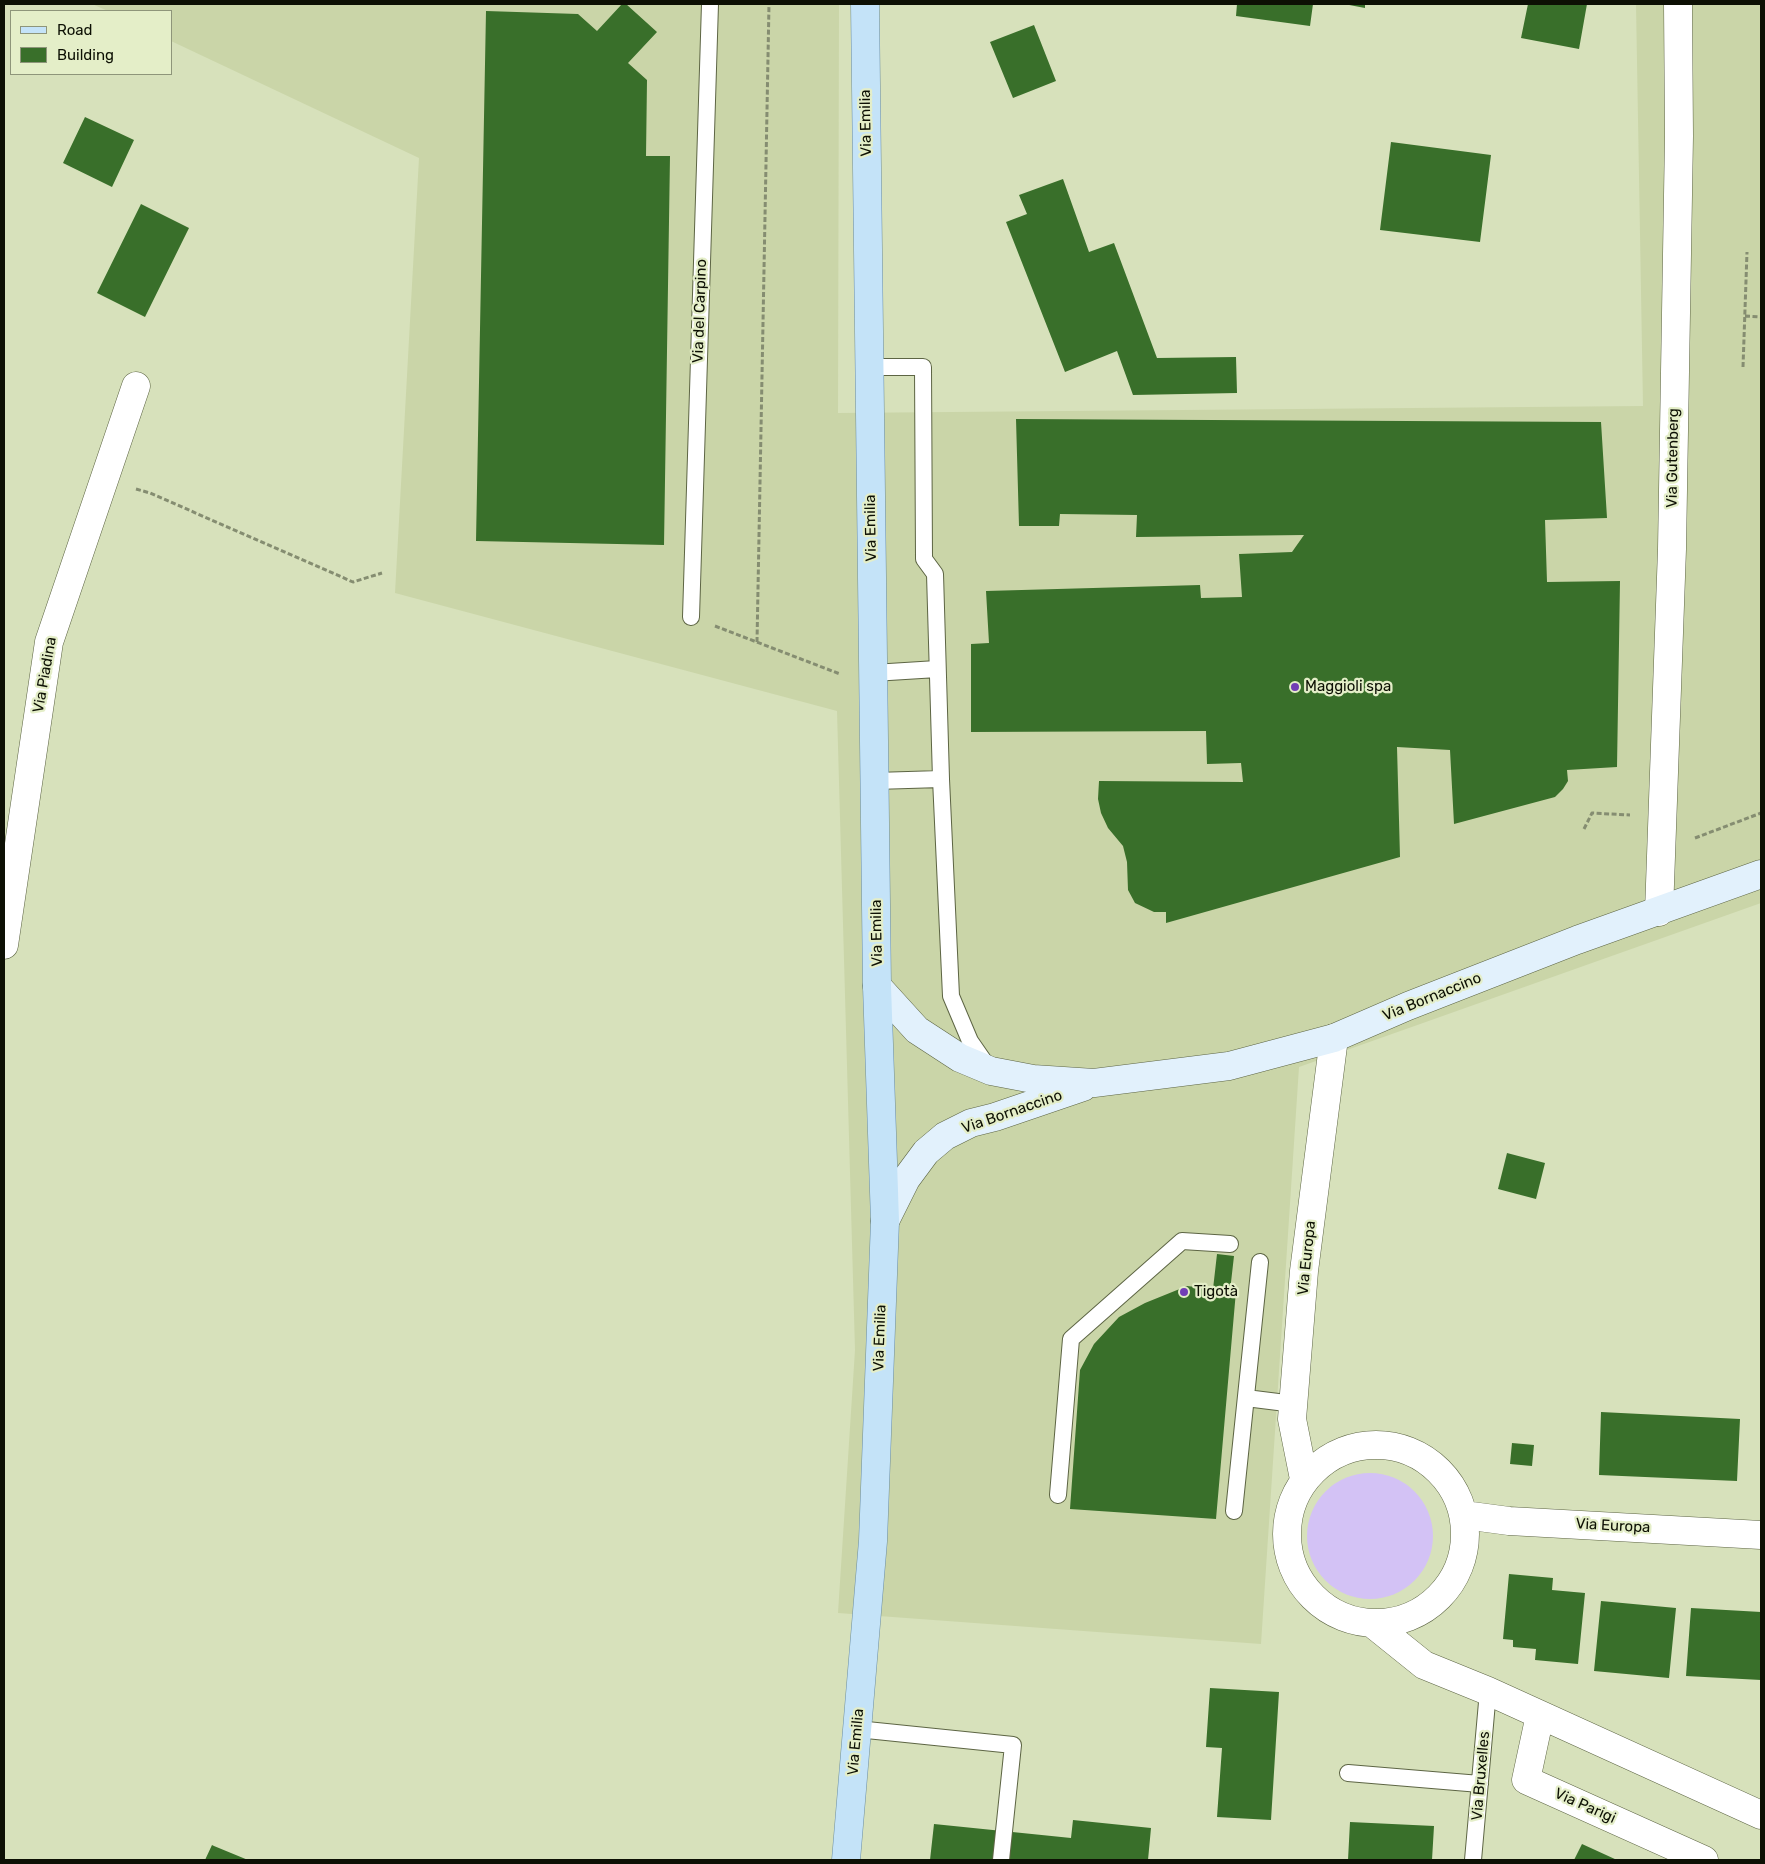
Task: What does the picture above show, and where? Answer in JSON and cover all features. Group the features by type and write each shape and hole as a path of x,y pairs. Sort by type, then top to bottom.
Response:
{"main road":[{"name":"Via Emilia","path":"846,1860 873,1541 885,1222 877,986 865,4"}],"street":[{"name":"Via Gutenberg","path":"1659,912 1672,549 1679,136 1678,4"},
{"name":"Via Piadina","path":"4,945 49,642 136,386"},
{"name":"Via Bornaccino","path":"877,986 917,1030 960,1058 991,1071 1033,1079 1094,1083 1229,1066 1334,1038 1441,992 1577,940 1761,874"},
{"name":"Via Europa","path":"1304,1479 1292,1419 1304,1271 1334,1038"},
{"name":"Via Bornaccino","path":"885,1222 906,1179 926,1152 945,1136 971,1123 995,1118 1094,1083"},
{"path":"1374,1443 1394,1445 1423,1457 1452,1485 1464,1514 1465,1543 1457,1574 1438,1599 1423,1610 1394,1622 1373,1624 1347,1620 1328,1611 1305,1590 1290,1562 1286,1538 1290,1507 1304,1479 1316,1466 1343,1450 1374,1443"},
{"name":"Via Europa","path":"1464,1514 1509,1521 1761,1534"},
{"path":"1373,1624 1424,1665 1488,1691 1761,1815"},
{"name":"Via Parigi","path":"1540,1715 1526,1780 1704,1860"}],"lane":[{"name":"Via del Carpino","path":"691,617 710,4"},
{"path":"870,367 923,367 924,559 935,574 941,779 951,996 970,1041 991,1071"},
{"path":"873,672 938,669"},
{"path":"874,781 941,779"},
{"path":"1058,1495 1071,1339 1182,1241 1230,1244"},
{"path":"1234,1511 1260,1262"},
{"path":"1246,1398 1294,1404"},
{"name":"Via Bruxelles","path":"1473,1860 1488,1691"},
{"path":"857,1729 1013,1745 1001,1860"},
{"path":"1348,1773 1480,1784"}],"path":[{"path":"757,642 769,4"},
{"path":"1743,367 1747,252"},
{"path":"1745,316 1761,317"},
{"path":"104,479 150,493 353,582 382,573"},
{"path":"691,617 841,674"},
{"path":"1584,829 1592,812 1629,815"},
{"path":"1691,839 1761,813"}],"shaded area":[{"path":"92,4 839,4 838,413 1643,406 1636,4 1761,4 1761,903 1299,1067 1261,1644 838,1613 855,1350 837,711 395,593 419,158 172,41 172,10 106,10"},
{"path":"1370,1473 1394,1478 1414,1492 1428,1512 1433,1536 1428,1560 1414,1580 1394,1594 1370,1599 1346,1594 1326,1580 1312,1560 1307,1536 1312,1512 1326,1492 1346,1478"}],"building":[{"path":"622,4 626,4 657,32 628,63 647,80 646,156 670,156 664,545 476,541 486,11 578,14 597,31"},
{"path":"1237,4 1313,4 1310,26 1236,16"},
{"path":"1344,4 1365,4 1365,8"},
{"path":"1528,4 1587,4 1579,49 1521,38"},
{"path":"1034,25 1056,81 1013,98 990,42"},
{"path":"85,117 134,140 112,187 63,163"},
{"path":"1391,142 1491,155 1480,242 1380,230"},
{"path":"1063,179 1089,252 1114,243 1157,358 1236,357 1237,393 1133,395 1117,351 1065,372 1006,222 1027,214 1019,195"},
{"path":"141,204 189,228 145,317 97,293"},
{"name":"Maggioli spa","path":"1016,419 1601,422 1607,518 1545,520 1547,582 1620,581 1617,767 1567,770 1568,781 1555,797 1454,824 1450,750 1397,747 1400,857 1166,923 1166,912 1154,912 1135,903 1128,890 1127,862 1123,846 1108,828 1101,813 1098,799 1099,781 1243,782 1241,763 1207,764 1206,731 971,732 971,644 989,643 986,591 1200,585 1201,598 1242,597 1239,554 1292,552 1304,535 1136,537 1137,515 1060,514 1059,526 1019,526"},
{"path":"1507,1153 1545,1163 1536,1199 1498,1189"},
{"path":"1217,1254 1234,1256 1230,1291 1236,1291 1216,1519 1070,1509 1080,1370 1094,1344 1119,1317 1145,1303 1187,1286 1213,1289"},
{"path":"1601,1412 1740,1419 1737,1481 1599,1475"},
{"path":"1512,1443 1534,1445 1532,1466 1510,1464"},
{"path":"1509,1574 1553,1578 1552,1590 1585,1593 1578,1664 1535,1660 1536,1649 1513,1647 1513,1640 1503,1639"},
{"path":"1601,1601 1676,1608 1669,1678 1594,1671"},
{"path":"1691,1608 1761,1612 1761,1680 1686,1676"},
{"path":"1210,1688 1279,1692 1271,1820 1217,1817 1222,1748 1206,1747"},
{"path":"1073,1820 1151,1828 1148,1860 930,1860 934,1824 1071,1838"},
{"path":"1350,1822 1434,1826 1432,1860 1348,1860"},
{"path":"1582,1844 1617,1860 1574,1860"},
{"path":"212,1845 214,1846 248,1860 205,1860"}],"place":[{"name":"Maggioli spa","path":"1295,687"},
{"name":"Tigotà","path":"1184,1292"}]}
